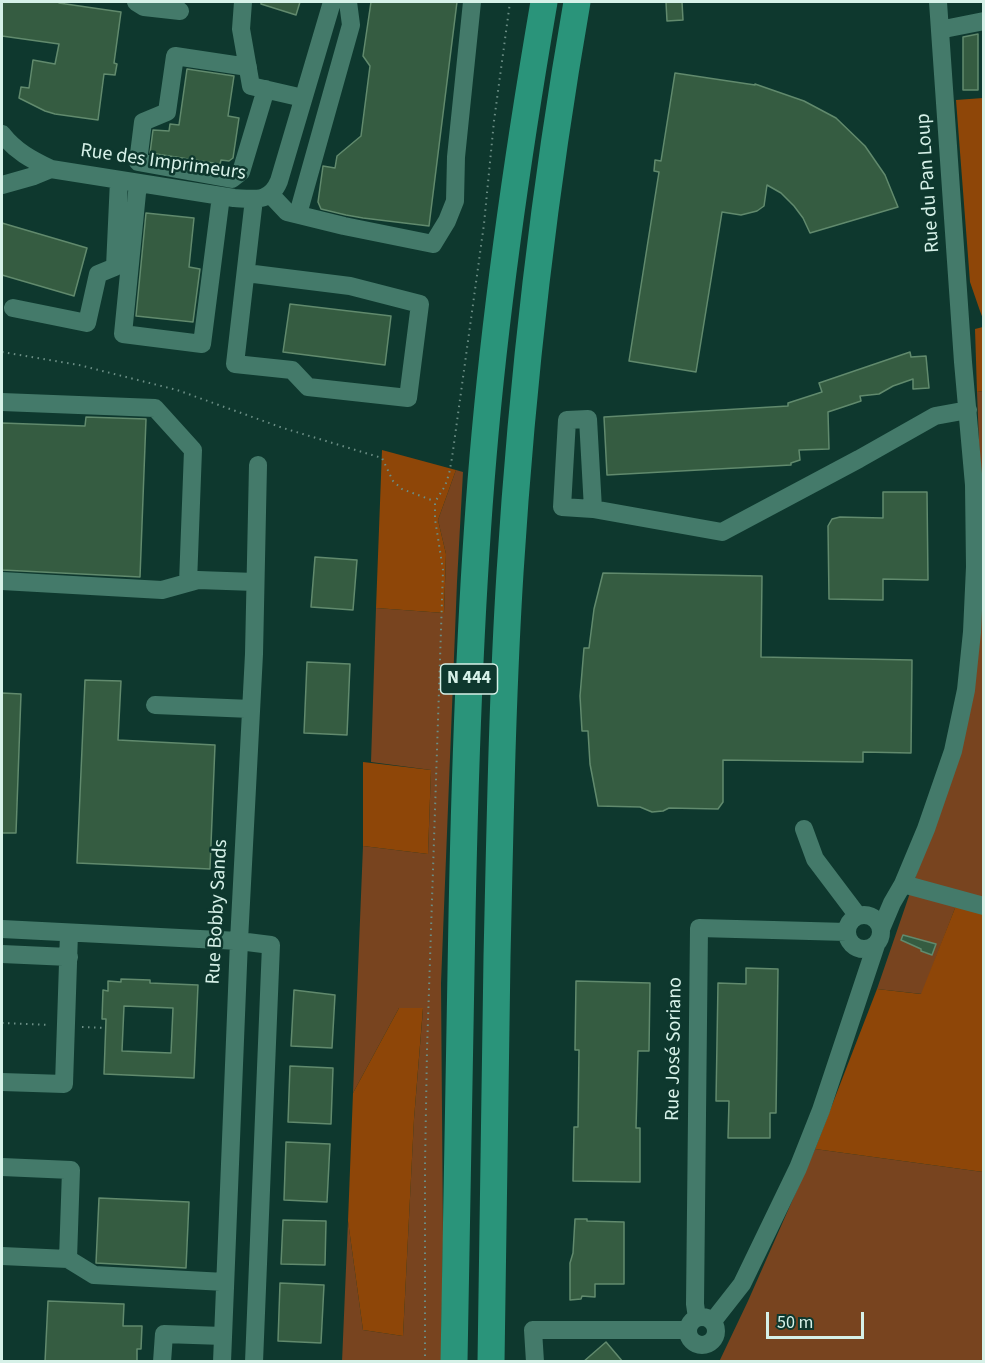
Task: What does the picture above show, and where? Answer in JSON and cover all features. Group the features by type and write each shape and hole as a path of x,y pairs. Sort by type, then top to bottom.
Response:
{"highway":[{"name":"N 444","path":"454,1362 463,837 476,549 485,436 504,258 544,2"},
{"name":"N 444","path":"491,1362 500,822 510,571 538,268 558,116 577,2"}],"street":[{"path":"136,2 144,7 180,11"},
{"path":"243,2 241,28 251,86 303,98"},
{"name":"Rue des Imprimeurs","path":"2,134 8,142 28,158 51,169 221,196 262,196 275,190 279,181 332,2"},
{"path":"298,214 351,25 348,2"},
{"path":"246,273 350,286 420,304 408,398 308,387 292,370 235,364 246,273 262,196 288,212 433,244 447,221 455,201 456,157 472,2"},
{"name":"Rue du Pan Loup","path":"857,1006 878,937 926,829 953,751 966,690 972,632 975,567 974,485 963,362 938,2"},
{"path":"940,28 984,21"},
{"path":"248,67 176,56 167,112 143,122 138,162 232,179 241,172 266,89"},
{"path":"2,185 51,169"},
{"path":"13,308 87,323 98,274 115,267 119,180"},
{"path":"138,183 123,334 202,345 221,196"},
{"path":"2,402 155,408 192,450 188,583"},
{"path":"593,509 588,419 567,420 562,507 593,509 722,532 935,416 968,410"},
{"name":"Rue Bobby Sands","path":"222,1362 251,709 258,465"},
{"path":"2,581 162,590 198,580 255,582"},
{"path":"155,705 251,709"},
{"path":"804,829 815,859 861,915 875,919 878,937 866,950 851,940"},
{"path":"535,1362 533,1330 699,1323 715,1325 717,1334 703,1354 688,1335 699,1323 742,1284 798,1168 857,1006 860,962 851,940 850,924 903,884 984,906"},
{"name":"Rue José Soriano","path":"699,1323 694,1304 699,928 851,940"},
{"path":"2,929 239,941 271,945 254,1362"},
{"path":"2,1082 64,1084 69,933"},
{"path":"2,954 69,957"},
{"path":"2,1167 71,1170 68,1259"},
{"path":"2,1256 68,1259 94,1275 225,1282"},
{"path":"162,1362 164,1334 223,1336"}],"path":[{"path":"2,352 79,365 177,390 283,428 382,458 393,481 402,489 435,502"}],"shaded area":[{"path":"984,98 983,319 970,282 956,100"},
{"path":"983,327 983,391 977,392 975,329"},
{"path":"983,391 983,541 977,392"},
{"path":"382,450 456,470 438,520 446,554 444,613 376,608"},
{"path":"456,470 463,472 441,983 443,1239 441,1361 342,1362 348,1221 363,1330 403,1336 414,1119 423,1009 399,1008 353,1093 363,846 428,854 431,770 371,762 376,608 444,613 446,554 438,520"},
{"path":"983,541 983,910 957,903 922,994 877,989 935,820"},
{"path":"363,762 431,770 428,854 363,846"},
{"path":"957,903 983,910 983,1172 815,1149 877,989 921,994"},
{"path":"399,1008 423,1008 414,1119 403,1336 363,1330 348,1221 353,1093"},
{"path":"815,1149 983,1172 983,1361 719,1362"}],"building":[{"path":"2,2 59,2 121,12 114,63 117,64 115,75 104,74 98,120 55,114 19,98 21,87 29,88 33,60 55,64 59,44 2,36"},
{"path":"261,2 300,2 296,15 261,4"},
{"path":"371,2 457,2 429,226 346,215 321,209 318,202 323,166 335,168 337,156 361,136 370,66 363,56"},
{"path":"666,2 682,2 683,20 667,21"},
{"path":"978,34 978,90 963,90 963,37"},
{"path":"187,69 234,76 228,116 239,118 233,158 229,161 221,160 220,164 150,153 153,130 169,131 170,124 179,125"},
{"path":"675,73 755,84 804,101 836,118 865,146 885,175 898,207 810,233 794,206 781,193 767,185 764,206 757,211 741,215 722,212 696,372 629,361 659,172 654,171 655,160 661,161"},
{"path":"146,213 194,218 189,267 200,269 193,322 136,316"},
{"path":"2,223 87,248 74,296 2,275"},
{"path":"290,304 391,316 385,365 283,352"},
{"path":"910,352 911,357 926,356 929,388 913,389 913,379 879,394 860,396 861,401 828,412 829,449 799,450 800,460 791,465 607,475 604,417 788,406 788,403 822,392 819,383"},
{"path":"86,417 146,419 140,577 2,570 2,423 85,426"},
{"path":"883,492 927,492 928,580 883,579 883,600 829,599 828,526 832,519 840,517 883,518"},
{"path":"315,557 357,560 353,610 311,607"},
{"path":"603,573 762,576 761,657 912,660 911,753 863,752 863,762 723,760 723,802 718,809 669,808 652,812 640,807 598,806 590,764 588,731 582,731 580,696 584,648 589,648 594,609"},
{"path":"307,662 350,664 347,735 304,733"},
{"path":"85,680 121,681 118,740 215,745 210,869 77,863"},
{"path":"2,693 21,694 16,833 2,833"},
{"path":"903,935 936,944 932,955 901,940"},
{"path":"746,968 778,969 776,1113 770,1113 770,1138 728,1138 729,1101 716,1101 718,983 746,984"},
{"path":"121,979 150,980 150,983 198,985 194,1078 104,1074 106,1019 102,1019 103,990 108,991 108,981 121,982","holes":["124,1006 173,1008 171,1053 122,1051"]},
{"path":"576,981 650,983 649,1051 638,1051 636,1128 640,1128 640,1182 573,1181 574,1127 578,1127 579,1050 575,1050"},
{"path":"294,990 335,995 332,1048 291,1046"},
{"path":"290,1066 333,1068 331,1124 288,1122"},
{"path":"286,1142 330,1144 327,1202 284,1200"},
{"path":"99,1198 189,1202 186,1268 96,1263"},
{"path":"575,1219 624,1222 624,1284 595,1284 595,1297 582,1296 581,1299 570,1300 570,1263 573,1253"},
{"path":"283,1220 326,1221 325,1265 281,1264"},
{"path":"280,1283 324,1285 321,1343 278,1341"},
{"path":"48,1301 124,1304 123,1326 142,1326 141,1349 137,1349 137,1362 45,1362"},
{"path":"606,1342 623,1362 583,1362"}]}
